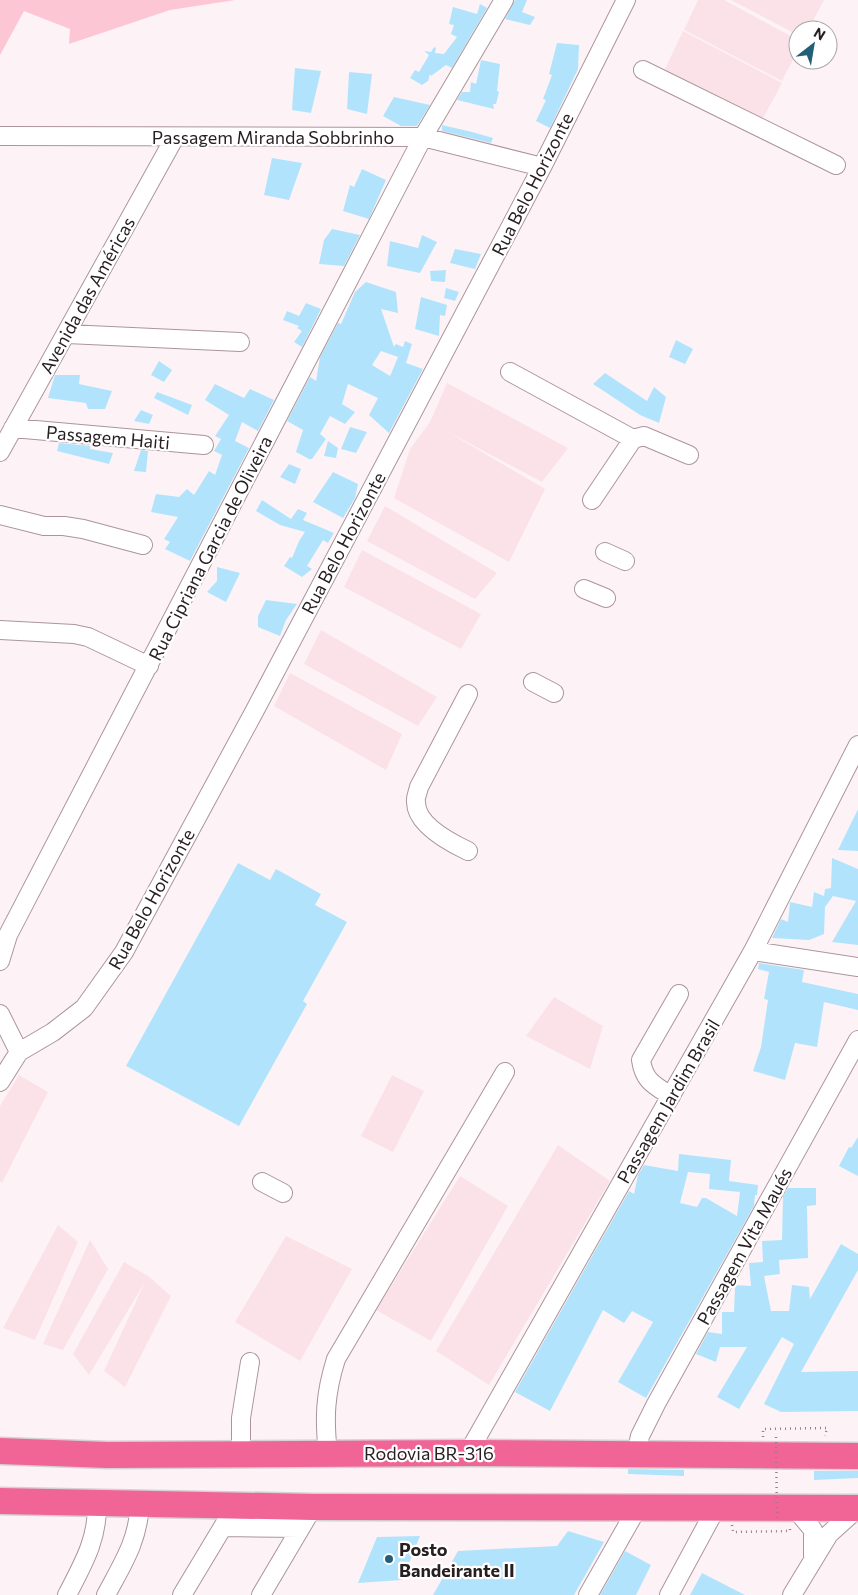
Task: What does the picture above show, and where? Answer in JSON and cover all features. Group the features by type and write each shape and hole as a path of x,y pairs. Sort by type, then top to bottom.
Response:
{"highway":[{"name":"Rodovia BR-316","path":"0,1451 106,1455 468,1453 858,1455"},
{"path":"0,1501 140,1504 230,1516 306,1518 608,1507 716,1508 786,1514 858,1508"}],"street":[{"name":"Rua Cipriana Garcia de Oliveira","path":"0,961 8,935 423,137 504,0"},
{"name":"Rua Belo Horizonte","path":"19,1052 53,1032 84,1008 124,952 254,712 542,167 626,0"},
{"path":"643,70 836,165"},
{"name":"Passagem Miranda Sobbrinho","path":"0,136 423,137 542,167"},
{"name":"Avenida das Américas","path":"0,452 175,137"},
{"path":"67,334 240,342"},
{"path":"510,372 634,439"},
{"name":"Passagem Haiti","path":"13,428 204,445"},
{"path":"592,500 634,439 644,436 689,454"},
{"path":"0,515 44,526 64,526 83,529 143,545"},
{"path":"605,552 625,561"},
{"path":"584,589 606,598"},
{"path":"0,630 74,634 88,637 149,666"},
{"path":"533,682 554,693"},
{"path":"468,694 420,787 416,802 420,816 444,839 468,851"},
{"name":"Passagem Jardim Brasil","path":"468,1453 753,951 858,745"},
{"path":"753,951 858,967"},
{"path":"670,1096 650,1082 643,1072 642,1060 679,994"},
{"path":"0,1016 19,1052 0,1082"},
{"name":"Passagem Vita Maués","path":"636,1454 640,1436 656,1404 858,1040"},
{"path":"328,1454 324,1408 327,1386 336,1359 506,1072"},
{"path":"262,1182 283,1193"},
{"path":"241,1454 241,1418 250,1362"},
{"path":"67,1595 92,1548 98,1520 97,1503"},
{"path":"106,1595 133,1544 139,1524 140,1504"},
{"path":"608,1507 622,1536"},
{"path":"588,1595 638,1507"},
{"path":"669,1595 716,1508"},
{"path":"792,1595 829,1534 858,1508"},
{"path":"786,1514 813,1530 814,1556"},
{"path":"182,1595 230,1516"},
{"path":"261,1595 306,1518"}],"path":[{"path":"777,1429 827,1428 827,1436 818,1436"},
{"path":"784,1437 776,1437 786,1514"}],"shaded area":[{"path":"0,0 235,0 170,10 69,44 70,29 24,11 0,55"},
{"path":"698,0 724,0 788,35 788,69 782,81 684,30"},
{"path":"731,0 824,0 813,20 788,20 788,30"},
{"path":"683,31 782,83 761,122 664,71"},
{"path":"447,383 568,448 542,482 448,432 545,489 509,562 394,498 410,449 430,422"},
{"path":"385,506 497,573 475,599 367,541"},
{"path":"362,550 481,614 461,649 344,587"},
{"path":"321,630 437,697 418,726 304,664"},
{"path":"290,673 402,734 386,770 274,706"},
{"path":"554,997 603,1026 590,1069 526,1036"},
{"path":"19,1075 48,1092 2,1183 0,1181 0,1106"},
{"path":"392,1075 424,1091 393,1152 361,1136"},
{"path":"558,1145 610,1181 489,1385 436,1351"},
{"path":"460,1176 508,1206 431,1341 376,1310"},
{"path":"58,1225 78,1242 35,1340 3,1328"},
{"path":"286,1236 352,1269 300,1361 235,1322"},
{"path":"90,1240 108,1269 63,1350 43,1344"},
{"path":"124,1262 148,1276 171,1296 125,1387 104,1371 145,1282 89,1375 73,1354"}],"building":[{"path":"515,0 527,0 522,12 535,17 530,25 505,19"},
{"path":"480,4 487,8 452,68 446,65 431,76 430,74 428,81 422,85 410,78 415,70 419,72 429,55 424,51 431,52 434,47 436,48 435,53 444,54 457,37 451,34 454,25 449,24 453,7 477,14"},
{"path":"557,43 579,45 578,69 550,128 536,121 546,100 543,99 552,75 549,74"},
{"path":"481,60 500,64 497,91 499,92 496,104 493,104 494,109 457,100 462,92 470,92 471,82 476,84"},
{"path":"295,68 321,71 311,113 292,110"},
{"path":"349,72 372,74 367,114 347,109"},
{"path":"394,97 430,105 417,126 401,126 383,116"},
{"path":"442,125 493,138 491,143 442,131"},
{"path":"272,158 302,163 289,200 264,195"},
{"path":"362,169 386,180 369,219 343,211 350,185 354,187"},
{"path":"332,229 360,235 344,266 319,264 324,240"},
{"path":"422,235 437,242 420,273 387,266 390,241 418,248"},
{"path":"455,249 481,254 475,269 450,263"},
{"path":"446,270 445,282 431,281 430,271"},
{"path":"366,282 396,292 398,313 381,309 394,347 396,344 403,347 405,341 412,344 406,363 423,369 389,433 369,415 378,398 348,384 342,404 355,412 345,424 330,416 320,434 326,439 312,459 309,459 296,452 303,430 287,421 310,377 316,381 320,357 338,323 341,324 355,292","holes":["381,351 398,357 390,376 372,365"]},
{"path":"446,288 459,292 455,301 444,298"},
{"path":"421,297 447,305 445,316 440,315 439,336 415,329"},
{"path":"306,303 321,309 302,347 294,342 302,331 297,328 299,326 283,320 287,311 299,316"},
{"path":"676,340 693,349 685,364 669,357"},
{"path":"159,361 172,370 164,382 151,375"},
{"path":"605,373 647,401 654,387 666,397 659,423 640,415 593,384"},
{"path":"55,375 80,375 79,384 112,391 105,409 88,409 86,403 48,398"},
{"path":"215,384 244,398 250,389 274,400 258,431 242,422 235,441 249,448 190,561 165,549 170,542 164,539 178,517 151,512 156,494 179,497 187,489 194,495 209,471 215,475 222,455 214,451 221,439 215,436 229,415 205,400"},
{"path":"157,392 192,405 188,415 154,398"},
{"path":"141,410 153,415 149,424 134,421"},
{"path":"350,427 367,432 356,453 341,449"},
{"path":"328,441 338,448 336,458 324,456"},
{"path":"59,443 90,446 90,449 113,453 109,464 57,451"},
{"path":"141,450 148,451 146,472 134,471"},
{"path":"289,464 301,469 295,484 280,477"},
{"path":"333,472 358,484 355,498 343,518 313,502"},
{"path":"262,500 291,519 298,509 307,513 303,520 334,533 328,543 323,540 307,566 312,569 302,577 284,566 290,557 292,558 305,532 280,525 256,511"},
{"path":"217,567 240,573 226,602 207,592 217,581"},
{"path":"266,600 297,604 286,620 280,636 258,627 258,616"},
{"path":"858,809 858,851 838,850"},
{"path":"832,858 858,869 858,945 832,942 856,901 833,896 825,907 824,934 809,940 772,938 781,919 788,922 790,902 812,907 814,892 824,896 825,889 831,888"},
{"path":"238,863 270,880 276,869 321,894 315,905 347,922 303,1001 307,1004 239,1126 126,1066"},
{"path":"759,963 804,970 802,982 858,994 858,1010 824,1002 817,1047 795,1043 785,1080 753,1071 761,1047 768,1000 764,999 769,972 758,969"},
{"path":"858,1137 858,1176 839,1166 849,1147 851,1148"},
{"path":"679,1154 731,1160 729,1181 758,1185 757,1195 755,1195 754,1206 646,1398 618,1382 653,1322 632,1311 624,1323 603,1310 550,1411 515,1392 629,1191 634,1194 638,1175 644,1165 678,1171","holes":["688,1172 710,1174 709,1189 740,1192 737,1216 706,1198 702,1198 697,1207 680,1203"]},
{"path":"788,1188 816,1188 816,1205 807,1206 808,1258 779,1260 780,1274 764,1276 771,1311 789,1311 792,1285 809,1287 810,1299 841,1244 858,1254 858,1270 801,1372 858,1371 858,1411 781,1412 764,1404 794,1344 782,1337 739,1409 717,1397 747,1347 720,1347 716,1362 696,1354 708,1332 722,1334 722,1312 734,1312 735,1285 751,1286 749,1263 763,1262 762,1241 782,1240 783,1196"},
{"path":"628,1469 684,1470 684,1476 628,1474"},
{"path":"814,1471 858,1471 858,1478 814,1480"},
{"path":"568,1531 604,1542 574,1595 433,1595 458,1551 557,1546"},
{"name":"Posto Bandeirante II","path":"420,1536 402,1580 358,1583 377,1537"},
{"path":"625,1551 651,1565 636,1595 600,1595"},
{"path":"702,1573 745,1595 690,1595"}],"place":[{"name":"Posto Bandeirante II","path":"389,1559"}]}
